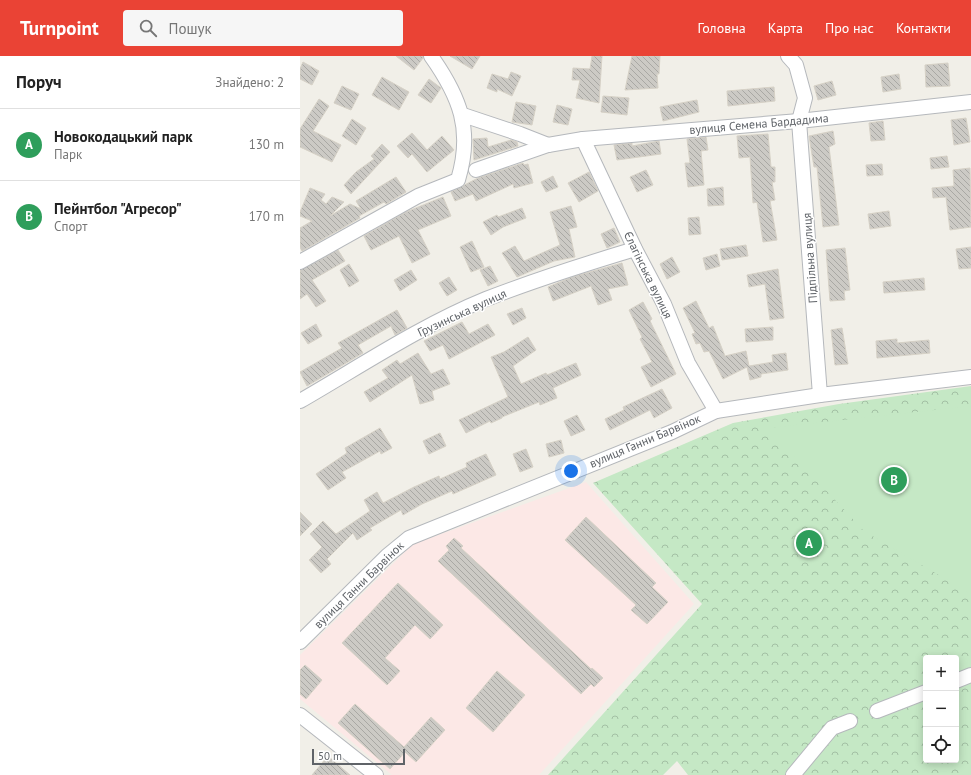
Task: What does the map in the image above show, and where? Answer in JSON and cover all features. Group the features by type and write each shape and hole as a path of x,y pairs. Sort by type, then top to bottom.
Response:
{"street":[{"path":"300,262 418,196 458,180 464,162 463,115 455,94 431,56"},
{"name":"Підпільна вулиця","path":"788,56 796,64 805,98 799,121 820,395"},
{"name":"вулиця Семена Бардадима","path":"476,170 548,145 583,138 799,121 971,102"},
{"path":"463,115 548,145"},
{"name":"Єлагінська вулиця","path":"583,138 635,249 664,304 688,363 716,410"},
{"name":"Грузинська вулиця","path":"300,401 411,336 485,300 562,272 635,249"},
{"name":"вулиця Ганни Барвінок","path":"300,642 388,556 409,538 672,432 716,410 820,395 971,377"},
{"path":"959,680 971,675"},
{"path":"877,711 923,693"},
{"path":"300,715 376,775"},
{"path":"793,775 832,728 850,721"}],"shaded area":[{"path":"586,482 694,604 539,775 392,775 300,699 300,655 413,544"}],"green space":[{"path":"971,386 971,775 688,775 677,761 663,775 548,775 702,604 593,483 733,423 839,404"},
{"path":"971,406 971,594 864,531 768,428"}],"building":[{"path":"396,56 423,56 423,58 414,70"},
{"path":"450,56 480,56 472,69"},
{"path":"592,56 602,56 599,103 576,98 580,80 572,80 573,68 590,69"},
{"path":"632,56 660,56 659,74 657,74 658,88 625,90"},
{"path":"303,62 319,71 312,85 300,79 300,69"},
{"path":"948,63 950,86 926,87 925,65"},
{"path":"511,72 521,76 512,96 497,89 497,92 487,88 492,74 508,79"},
{"path":"899,74 901,89 883,92 881,77"},
{"path":"382,77 409,92 399,110 372,95"},
{"path":"429,79 441,88 431,103 418,95"},
{"path":"832,81 836,95 818,100 814,86"},
{"path":"342,86 359,94 351,110 334,103"},
{"path":"774,87 775,101 728,106 727,91"},
{"path":"603,96 629,98 627,115 601,112"},
{"path":"319,99 329,106 313,131 341,145 332,162 300,147 300,129"},
{"path":"697,100 699,112 663,121 660,107"},
{"path":"516,102 536,106 532,125 512,122"},
{"path":"557,105 572,109 568,125 553,122"},
{"path":"966,118 970,142 954,145 951,120"},
{"path":"352,119 366,128 356,145 342,136"},
{"path":"883,121 885,140 871,141 869,123"},
{"path":"833,131 835,144 829,147 839,225 823,227 817,167 814,167 809,136"},
{"path":"412,133 427,150 442,136 454,150 427,172 412,154 408,158 397,146"},
{"path":"768,134 771,167 775,167 775,182 772,182 775,200 770,201 777,240 763,242 757,202 753,203 750,157 739,158 737,136"},
{"path":"706,137 708,150 701,151 704,185 688,187 685,163 690,163 687,139"},
{"path":"487,138 488,147 511,140 517,142 518,146 474,160 473,139"},
{"path":"659,141 661,154 617,160 614,145 632,143 632,146"},
{"path":"382,144 390,152 351,194 344,185 356,172 374,159 371,156"},
{"path":"947,156 949,167 931,169 930,158"},
{"path":"523,163 524,165 528,164 533,183 514,188 513,184 476,201 473,194 455,201 451,192 478,178"},
{"path":"882,164 883,175 867,176 866,165"},
{"path":"970,168 971,227 950,230 946,197 933,198 932,188 954,186 953,170"},
{"path":"646,170 653,185 637,192 630,177"},
{"path":"589,172 598,191 579,202 568,183"},
{"path":"553,176 558,187 546,192 541,182"},
{"path":"396,177 406,192 386,204 384,202 359,216 360,218 302,251 300,247 300,228 312,221 300,216 300,212 310,188 325,194 321,200 326,204 332,197 344,202 330,216 350,204 361,209 356,201"},
{"path":"723,187 724,205 708,206 707,189"},
{"path":"443,197 451,216 418,230 430,254 412,263 399,236 371,250 364,236 406,212"},
{"path":"571,206 577,227 569,229 575,257 554,261 517,277 502,253 515,246 524,261 560,245 550,212"},
{"path":"522,208 526,218 503,227 491,235 483,222 497,215 498,217"},
{"path":"889,211 891,226 870,229 868,214"},
{"path":"699,217 701,234 689,235 688,218"},
{"path":"614,228 620,242 607,248 601,234"},
{"path":"472,241 484,267 471,272 460,247"},
{"path":"746,245 748,256 722,260 720,249"},
{"path":"971,247 971,268 959,269 956,249"},
{"path":"845,248 850,290 844,291 845,300 830,301 826,250"},
{"path":"338,250 345,261 312,280 326,301 316,307 307,294 300,299 300,270"},
{"path":"717,254 720,266 706,270 703,258"},
{"path":"672,257 680,272 667,279 660,264"},
{"path":"622,263 628,285 608,289 612,300 598,305 591,286 553,301 548,287 572,277"},
{"path":"349,264 359,281 349,287 340,270"},
{"path":"490,266 498,281 488,286 480,270"},
{"path":"778,269 784,318 770,320 765,284 749,287 747,275"},
{"path":"411,270 417,280 400,291 394,280"},
{"path":"449,277 457,290 447,296 439,283"},
{"path":"924,278 925,290 884,293 883,282"},
{"path":"696,301 709,328 713,326 725,356 746,351 749,366 773,362 772,355 786,353 788,370 761,374 761,377 750,380 747,367 723,379 709,351 704,352 700,343 696,344 692,334 695,333 683,308"},
{"path":"643,302 652,319 650,321 676,374 651,387 641,367 652,362 640,339 642,337 629,310"},
{"path":"522,308 526,318 513,325 507,314"},
{"path":"397,310 407,328 395,335 391,326 358,345 363,353 307,386 300,372 342,348 338,343"},
{"path":"462,322 469,334 488,324 495,335 449,359 443,345 430,351 424,341"},
{"path":"316,324 322,336 308,344 301,333"},
{"path":"773,327 773,340 746,342 745,329"},
{"path":"842,328 848,364 835,365 831,330"},
{"path":"528,337 536,350 513,366 521,384 546,373 547,375 576,363 581,375 553,388 557,398 540,405 539,402 491,423 490,421 466,433 459,420 508,397 491,357 504,352"},
{"path":"897,339 897,343 929,340 930,353 877,358 876,341"},
{"path":"418,353 431,374 443,369 450,384 432,391 434,400 420,404 412,375 370,402 364,392 388,378 382,370 397,360 400,364"},
{"path":"662,389 672,408 654,418 650,410 610,430 605,419 624,410 623,407"},
{"path":"577,415 585,430 571,436 564,421"},
{"path":"380,428 392,448 381,454 380,451 342,472 346,478 328,490 316,474 347,453 345,448"},
{"path":"440,433 446,446 429,454 423,441"},
{"path":"561,440 564,453 549,457 546,444"},
{"path":"526,449 533,467 520,472 513,454"},
{"path":"486,454 496,475 453,494 452,491 422,504 403,515 401,510 370,528 372,530 357,540 353,533 327,559 331,564 321,573 309,560 322,547 310,534 323,521 336,534 370,511 364,500 377,492 383,503 439,476 440,479 467,467 466,463"},
{"path":"300,512 312,524 300,536"},
{"path":"586,517 656,583 652,587 668,602 647,624 631,610 636,605 565,540"},
{"path":"454,538 463,546 461,548 591,669 592,668 603,678 594,687 591,684 581,694 438,561 449,550 446,546"},
{"path":"398,583 443,625 430,639 415,625 385,658 400,671 387,685 342,643"},
{"path":"305,665 322,680 306,699 300,694 300,670"},
{"path":"497,671 525,695 493,732 466,708"},
{"path":"355,704 404,747 431,717 445,730 416,762 405,752 390,769 338,723"},
{"path":"328,756 350,775 312,775"}],"place":[{"name":"Пейнтбол \"Агресор\"","path":"894,480"},
{"name":"Новокодацький парк","path":"809,543"}]}
